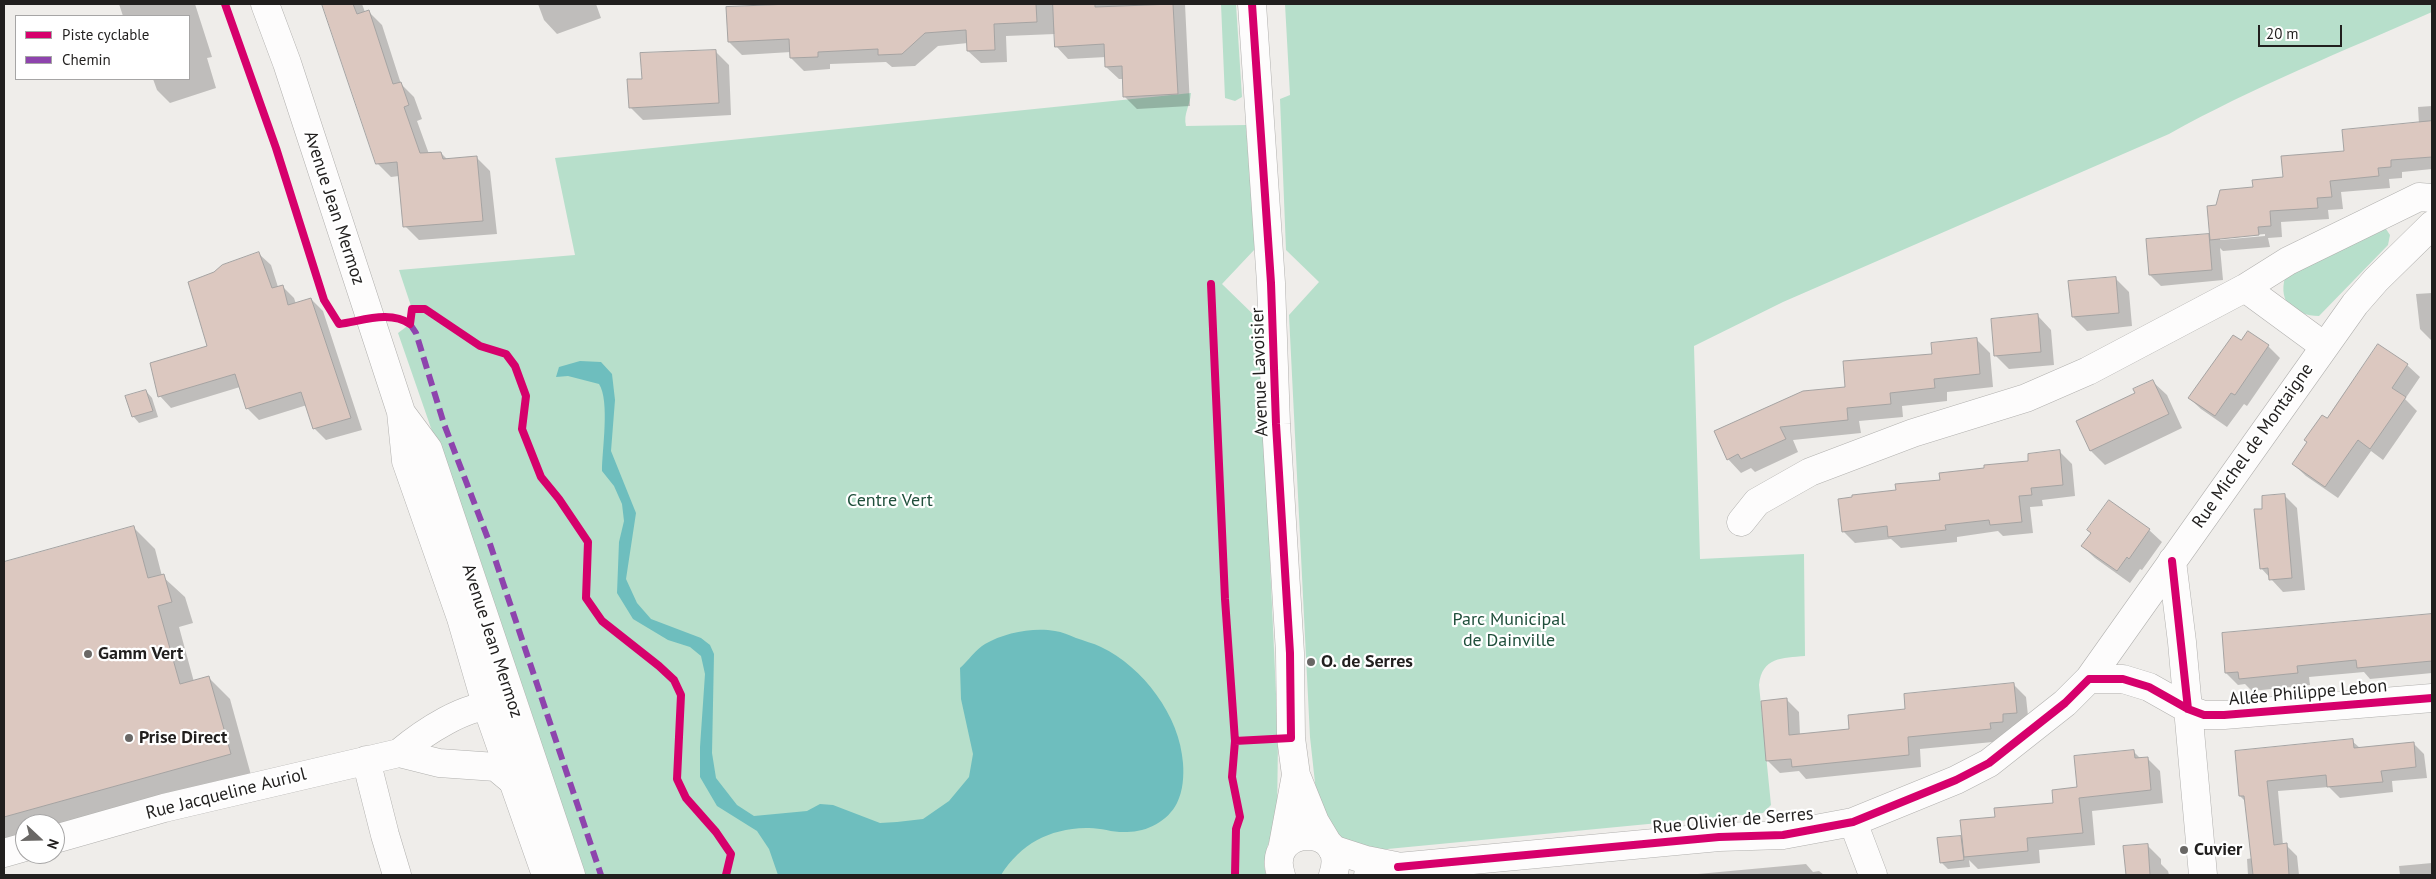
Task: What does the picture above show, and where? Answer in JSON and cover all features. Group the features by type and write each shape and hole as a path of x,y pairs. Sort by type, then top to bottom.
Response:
{"street":[{"name":"Avenue Jean Mermoz","path":"264,4 287,63 401,412 406,461 461,618 486,704 546,875"},
{"name":"Avenue Lavoisier","path":"1252,4 1267,212 1276,424 1290,653 1291,738 1296,775 1315,822 1329,845"},
{"path":"1741,522 1757,502 1810,472 1913,433 2026,398 2088,371 2245,288 2288,261 2419,197 2432,198"},
{"name":"Rue Michel de Montaigne","path":"2089,679 2324,346 2376,280 2432,225"},
{"path":"2245,288 2324,346"},
{"name":"Avenue Jean Mermoz","path":"401,412 428,449 546,806 571,875"},
{"path":"2172,561 2203,875"},
{"name":"Allée Philippe Lebon","path":"2089,679 2123,679 2149,687 2188,709 2204,715 2432,698"},
{"name":"Rue Olivier de Serres","path":"1368,875 1398,867 1719,837 1783,835 1853,822 1956,780 1989,763 2042,722 2089,679"},
{"path":"398,753 416,738 454,717 486,704 498,706 510,732 527,787 546,806"},
{"path":"398,753 439,763 496,766 514,782"},
{"name":"Rue Jacqueline Auriol","path":"65,836 164,808 398,753"},
{"path":"366,760 397,875"},
{"name":"Avenue Lavoisier","path":"1281,863 1296,775"},
{"path":"1853,822 1873,875"},
{"name":"Rue Olivier de Serres","path":"1281,863 1294,838 1302,835 1319,838 1329,845 1366,860 1398,867"},
{"path":"1329,845 1336,858 1333,875"}],"green space":[{"path":"1221,4 1236,4 1242,97 1235,101 1225,98"},
{"name":"Parc Municipal de Dainville","path":"1285,4 2432,4 2432,12 2266,85 2169,134 1783,302 1694,346 1700,559 1804,554 1805,656 1789,657 1769,664 1764,669 1759,685 1771,805 1763,813 1377,850 1344,844 1330,824 1316,792 1310,737 1289,315 1319,282 1286,250 1280,99 1290,95"},
{"name":"Centre Vert","path":"1191,93 1185,118 1186,126 1246,125 1255,249 1222,284 1259,320 1278,738 1277,817 1267,848 1264,865 1266,875 581,875 499,624 398,333 410,324 412,309 399,270 575,255 555,158"},
{"path":"2386,229 2390,235 2388,245 2319,316 2295,310 2286,301 2283,286 2285,277 2377,230"}],"water":[{"path":"580,361 601,362 612,374 615,400 611,451 636,513 626,579 637,603 651,619 701,638 710,645 714,654 712,753 716,778 737,805 754,816 807,811 820,804 833,805 880,823 923,819 949,801 969,777 973,754 961,699 960,668 978,649 993,640 1028,630 1046,630 1060,632 1101,647 1131,667 1157,695 1175,728 1183,763 1182,788 1173,809 1162,820 1142,830 1122,832 1086,828 1060,831 1048,835 1037,840 1017,855 1001,875 778,875 769,849 757,831 717,806 700,777 705,674 701,656 690,647 668,640 633,619 617,593 619,542 624,521 622,504 614,486 602,471 605,413 602,392 599,384 568,376 556,377 559,367"}],"building":[{"path":"322,4 353,4 357,14 369,10 393,84 401,82 409,105 404,107 420,153 441,152 443,159 477,156 483,221 403,227 397,162 376,164"},
{"path":"791,4 1036,4 1037,22 994,24 995,50 967,51 966,30 925,33 902,54 878,55 878,49 818,52 818,57 790,58 789,39 728,42 726,7"},
{"path":"1053,4 1095,4 1095,7 1173,4 1178,94 1123,97 1122,66 1105,67 1104,44 1055,47"},
{"path":"716,50 719,103 629,108 627,79 642,79 640,53"},
{"path":"2432,121 2432,157 2391,160 2391,167 2378,168 2379,176 2330,181 2332,197 2317,198 2318,208 2270,211 2271,226 2258,227 2259,235 2210,240 2207,206 2216,205 2220,190 2253,187 2252,180 2283,177 2281,156 2344,151 2342,130"},
{"path":"2209,234 2212,270 2149,275 2146,239"},
{"path":"259,252 272,288 283,285 288,305 311,298 351,418 313,429 301,392 246,409 235,374 158,397 150,363 207,346 188,282 214,272 222,265"},
{"path":"2116,277 2119,313 2072,317 2068,281"},
{"path":"2038,314 2041,352 1994,356 1991,319"},
{"path":"2248,331 2269,345 2235,395 2231,393 2215,416 2188,398 2233,335 2241,340"},
{"path":"1977,338 1980,374 1934,379 1935,388 1890,393 1891,404 1847,408 1848,420 1780,427 1786,439 1741,459 1738,454 1727,460 1714,431 1803,391 1845,387 1843,361 1932,354 1931,343"},
{"path":"2378,344 2408,364 2392,388 2406,397 2370,449 2358,440 2325,487 2292,464 2307,442 2304,440 2322,415 2327,418"},
{"path":"2153,380 2169,414 2090,451 2076,421 2135,393 2133,389"},
{"path":"146,390 153,411 132,417 125,396"},
{"path":"2060,450 2063,485 2031,488 2032,495 2019,496 2022,522 1990,525 1989,520 1945,525 1946,530 1888,537 1887,526 1842,532 1838,499 1852,497 1852,495 1896,490 1895,484 1940,480 1939,473 1984,468 1984,465 2028,461 2028,454"},
{"path":"2285,494 2292,578 2269,580 2268,568 2260,569 2254,509 2262,509 2262,496"},
{"path":"2109,500 2150,529 2129,559 2127,557 2117,571 2081,546 2091,533 2087,530"},
{"name":"Gamm Vert","path":"134,526 148,578 164,574 172,602 158,606 180,684 209,676 231,754 4,817 4,562"},
{"path":"2432,614 2432,661 2357,668 2356,660 2297,666 2298,673 2239,679 2238,672 2225,673 2222,633"},
{"path":"2014,683 2017,713 2003,714 2003,722 1990,723 1991,729 1908,737 1909,755 1792,767 1791,759 1766,761 1761,701 1787,698 1789,735 1849,729 1848,715 1905,709 1904,694"},
{"path":"2353,739 2354,748 2414,742 2416,767 2381,771 2383,782 2327,787 2326,775 2267,781 2274,845 2287,843 2289,875 2253,875 2244,796 2239,796 2235,751"},
{"path":"2134,750 2135,758 2148,757 2151,790 2079,798 2083,833 2027,838 2028,851 1964,857 1960,820 1995,817 1994,808 2053,803 2052,790 2077,787 2074,756"},
{"path":"1961,836 1964,860 1940,863 1937,838"},
{"path":"2148,844 2150,875 2126,875 2123,846"}],"marked path":[{"path":"410,324 416,333 444,424 490,544 601,875"}],"cycle path":[{"path":"225,4 276,148 324,300 339,324 385,317 402,320 410,324 412,309 425,309 480,346 506,354 515,366 526,396 522,429 541,477 559,499 588,542 586,598 602,621 674,680 681,695 677,779 686,798 716,832 731,854 726,875"},
{"path":"1235,741 1291,738 1290,653 1276,424 1271,283 1252,4"},
{"path":"1211,284 1225,599 1235,741 1232,777 1240,817 1236,829 1235,875"},
{"path":"2172,561 2188,709"},
{"path":"1398,867 1719,837 1783,835 1853,822 1956,780 1989,763 2065,703 2089,679 2123,679 2149,687 2188,709 2204,715 2432,698"}],"place":[{"name":"Gamm Vert","path":"88,654"},
{"name":"O. de Serres","path":"1311,662"},
{"name":"Prise Direct","path":"129,738"},
{"name":"Cuvier","path":"2184,850"}]}
